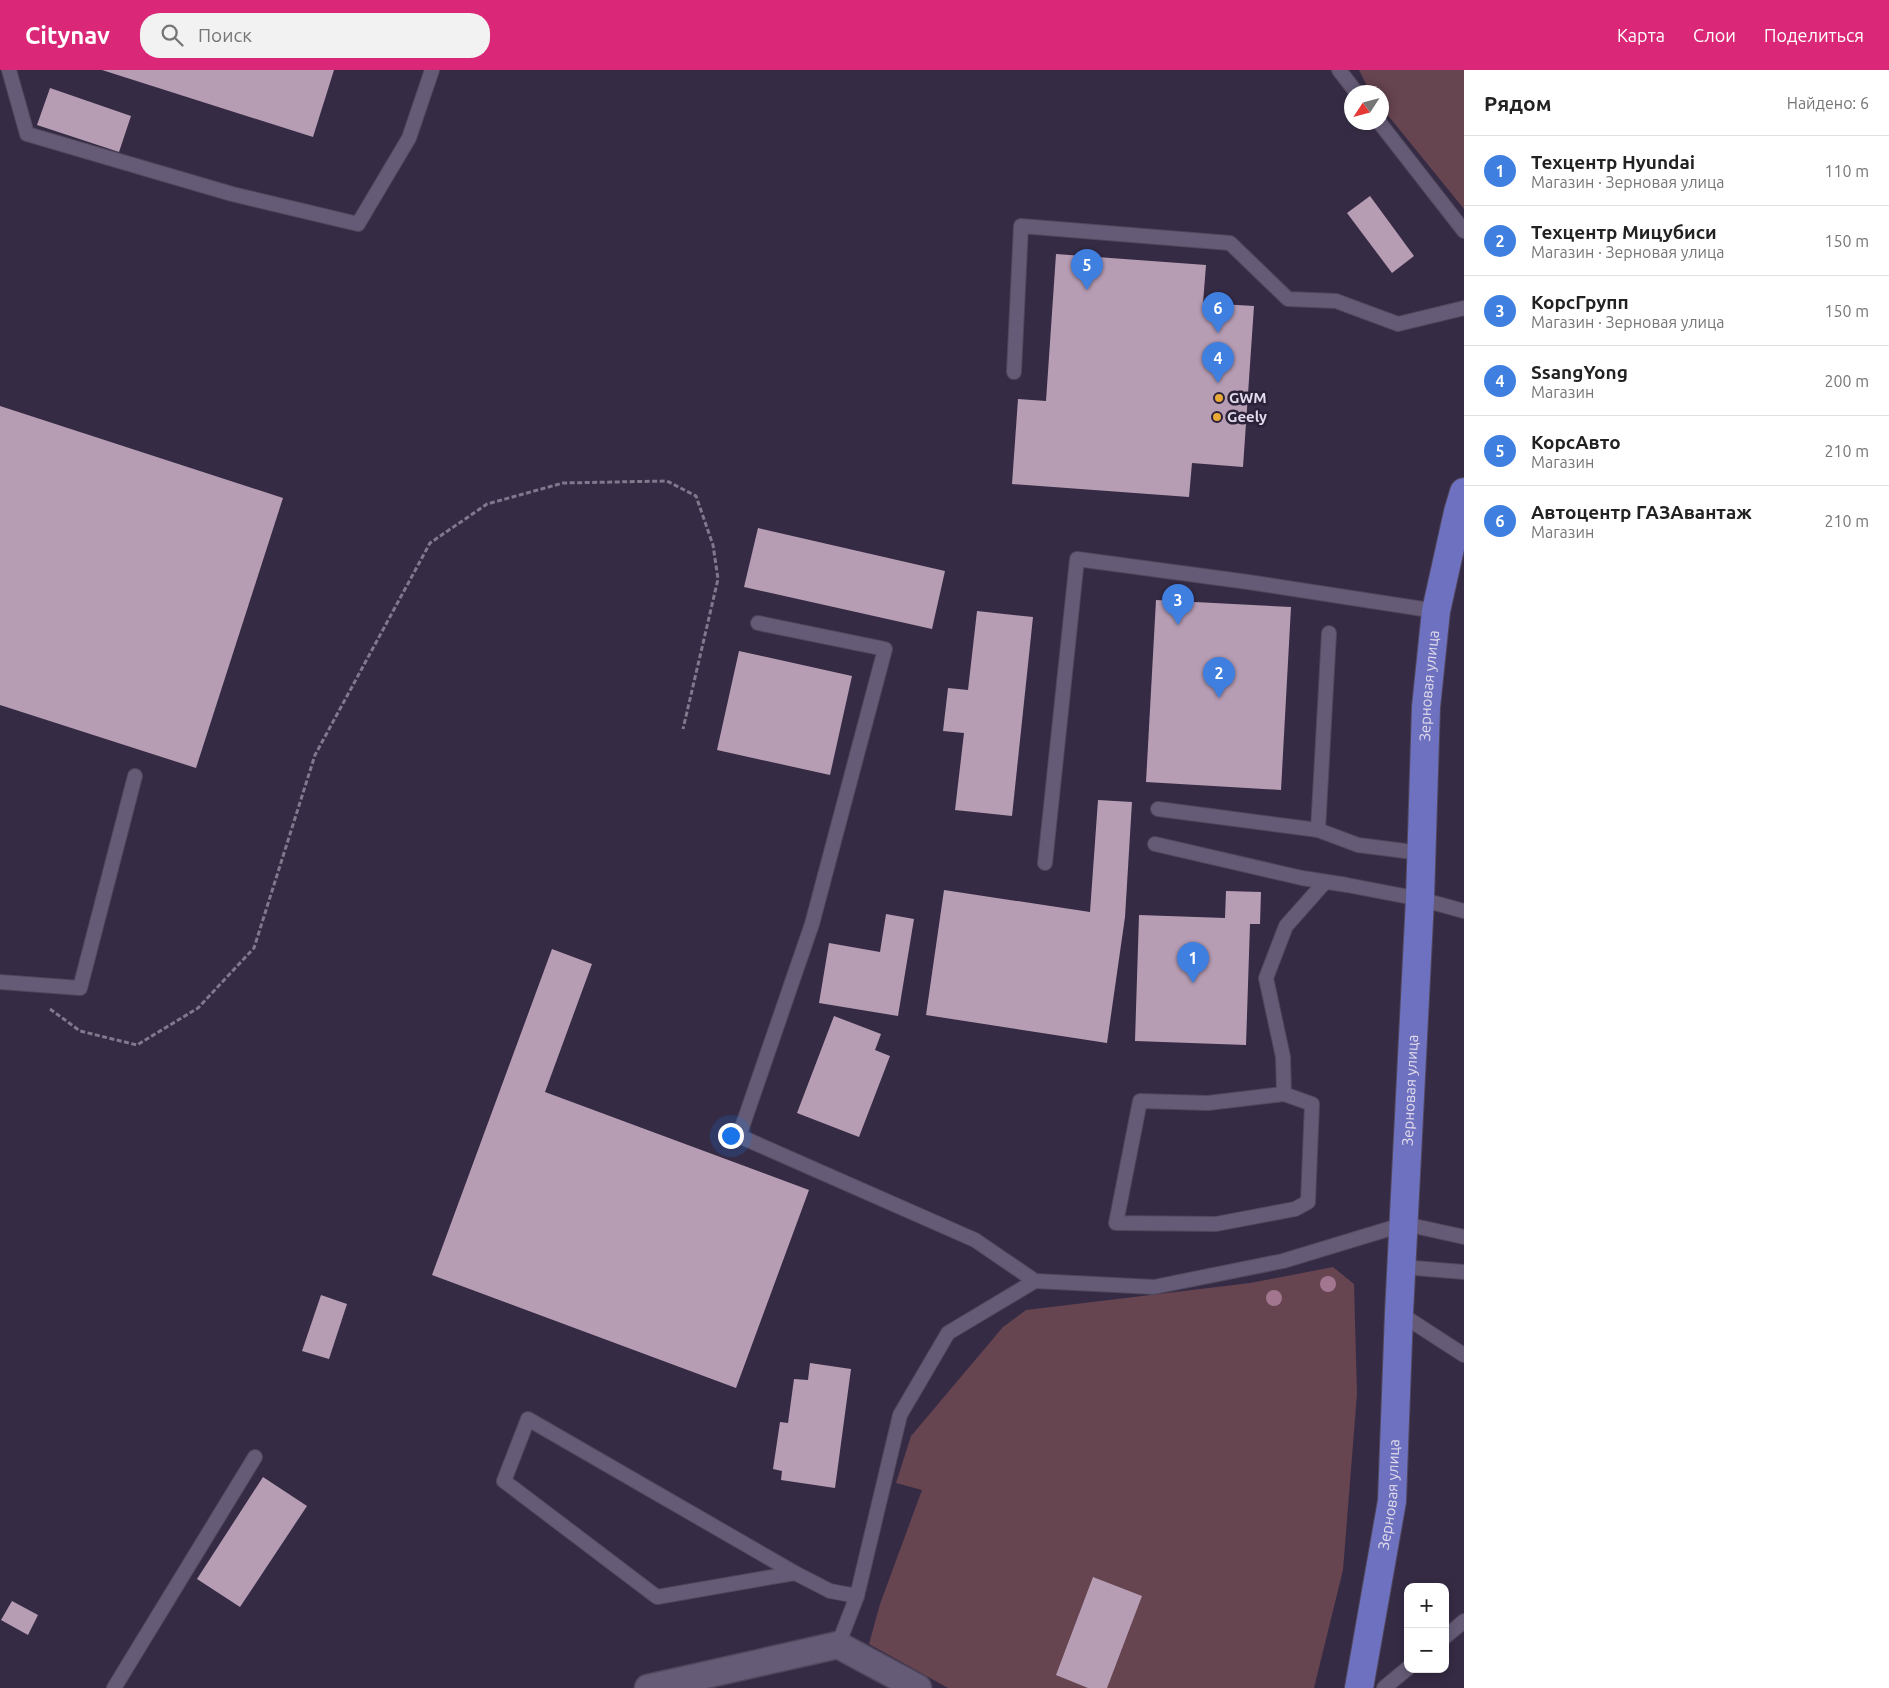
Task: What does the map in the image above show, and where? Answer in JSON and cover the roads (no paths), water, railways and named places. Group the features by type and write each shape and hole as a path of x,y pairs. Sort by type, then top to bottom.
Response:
{"main road":[{"name":"Зерновая улица","path":"1359,1688 1392,1501 1399,1313 1420,899 1426,707 1436,611 1464,492"}],"street":[{"path":"648,1688 838,1645 918,1688"}],"lane":[{"path":"10,70 27,134 232,194 358,224 409,138 432,70"},
{"path":"1339,70 1351,85"},
{"path":"1385,130 1464,232"},
{"path":"1014,372 1021,226 1230,244 1288,299 1336,301 1398,324 1464,308"},
{"path":"1045,863 1077,559 1258,583 1436,611"},
{"path":"758,623 885,649 812,924 739,1136 975,1240 1035,1281 1154,1287 1283,1261 1405,1224 1464,1236"},
{"path":"1318,830 1329,633"},
{"path":"6,982 80,988 135,776"},
{"path":"1158,809 1318,830 1358,845 1421,852"},
{"path":"1155,844 1325,882 1420,899 1464,911"},
{"path":"1284,1094 1283,1057 1266,978 1286,926 1325,882"},
{"path":"1284,1094 1312,1104 1308,1202 1295,1209 1216,1224 1116,1223 1140,1101 1208,1103 1284,1094"},
{"path":"1402,1267 1464,1272"},
{"path":"838,1645 857,1596 900,1415 948,1333 1035,1281"},
{"path":"1399,1313 1464,1355"},
{"path":"795,1573 657,1597 504,1480 528,1419 795,1573 830,1591 857,1596"},
{"path":"114,1688 255,1457"},
{"path":"1449,1634 1464,1621"},
{"path":"1384,1688 1404,1671"}],"place":[{"name":"КорсАвто","path":"1087,290"},
{"name":"Автоцентр ГАЗАвантаж","path":"1218,333"},
{"name":"SsangYong","path":"1218,383"},
{"name":"GWM","path":"1219,398"},
{"name":"Geely","path":"1217,417"},
{"name":"КорсГрупп","path":"1178,625"},
{"name":"Техцентр Мицубиси","path":"1219,698"},
{"name":"Техцентр Hyundai","path":"1193,983"}]}
